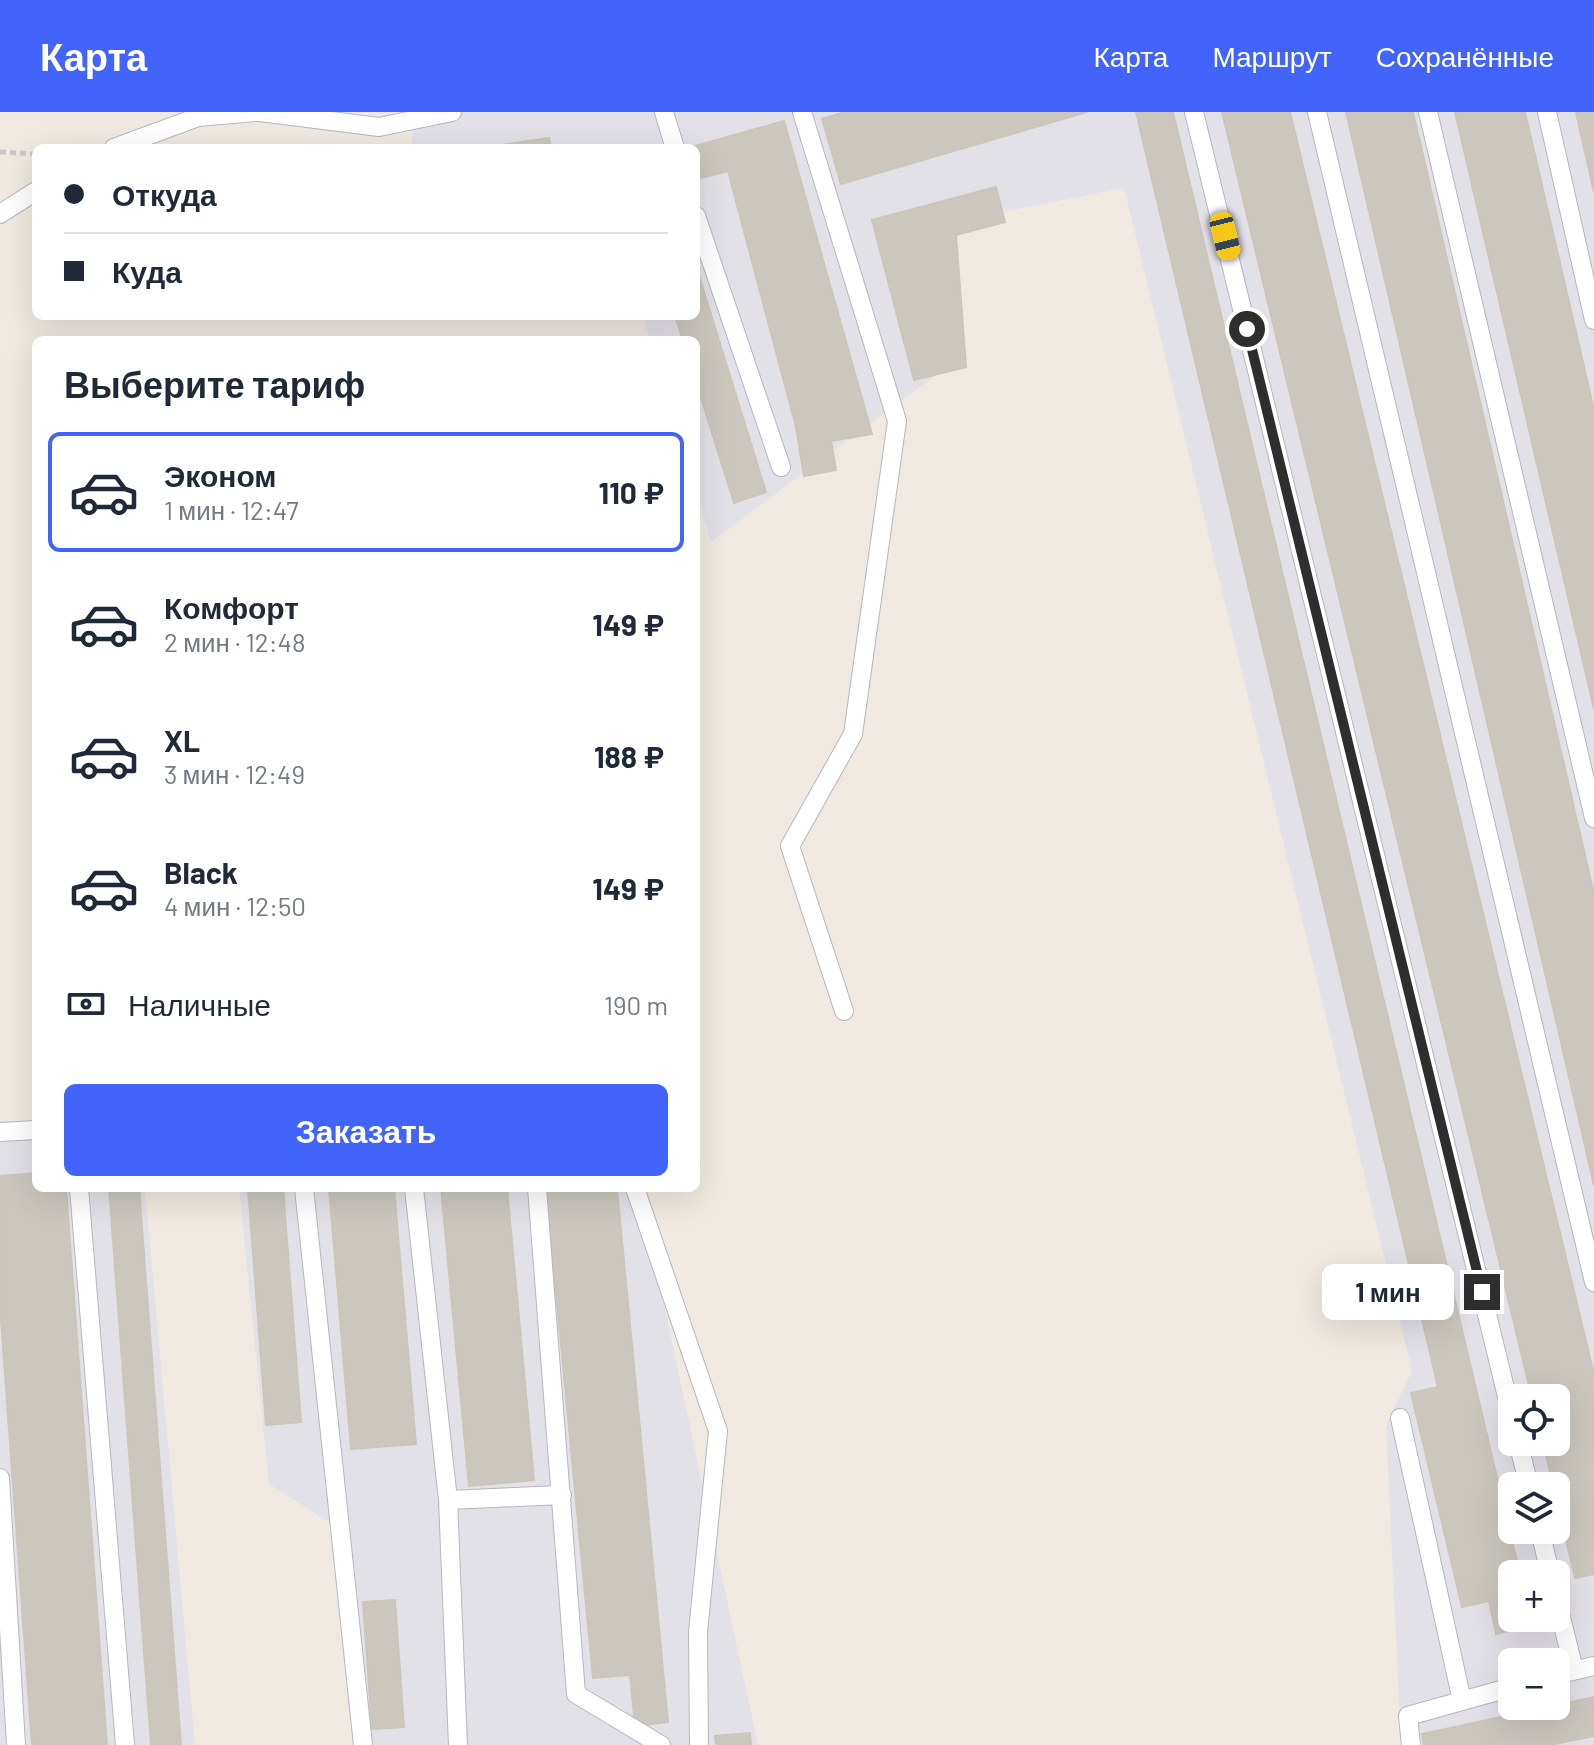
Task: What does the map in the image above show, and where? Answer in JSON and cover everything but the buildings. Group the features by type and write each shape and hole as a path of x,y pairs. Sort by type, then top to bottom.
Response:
{"lane":[{"path":"125,144 198,117 258,112 379,127 452,112"},
{"path":"664,112 674,144"},
{"path":"802,112 897,421 853,734 790,846 844,1011"},
{"path":"1194,112 1504,1384"},
{"path":"1317,112 1594,1282"},
{"path":"1428,112 1594,818"},
{"path":"1547,112 1594,320"},
{"path":"0,214 32,194"},
{"path":"700,228 781,467"},
{"path":"0,1132 32,1130"},
{"path":"79,1192 125,1745"},
{"path":"304,1192 363,1745"},
{"path":"414,1192 448,1500 458,1745"},
{"path":"537,1192 576,1694 661,1745"},
{"path":"636,1192 718,1431 698,1632 699,1745"},
{"path":"1400,1418 1462,1701"},
{"path":"0,1478 16,1745"},
{"path":"448,1500 562,1495"},
{"path":"1570,1672 1594,1666"},
{"path":"1411,1745 1408,1716 1498,1691"}],"path":[{"path":"0,152 32,154"}],"shaded area":[{"path":"417,112 1594,112 1594,1745 1401,1745 1386,1425 1412,1371 1124,188 942,224 956,360 711,542 700,505 700,336 649,336 644,320 700,320 700,144 411,144"},
{"path":"0,1121 32,1122 32,1192 145,1192 195,1745 0,1745"},
{"path":"239,1192 640,1192 758,1745 354,1745 338,1528 269,1484"}],"route":[{"path":"1247,329 1482,1292"}]}
